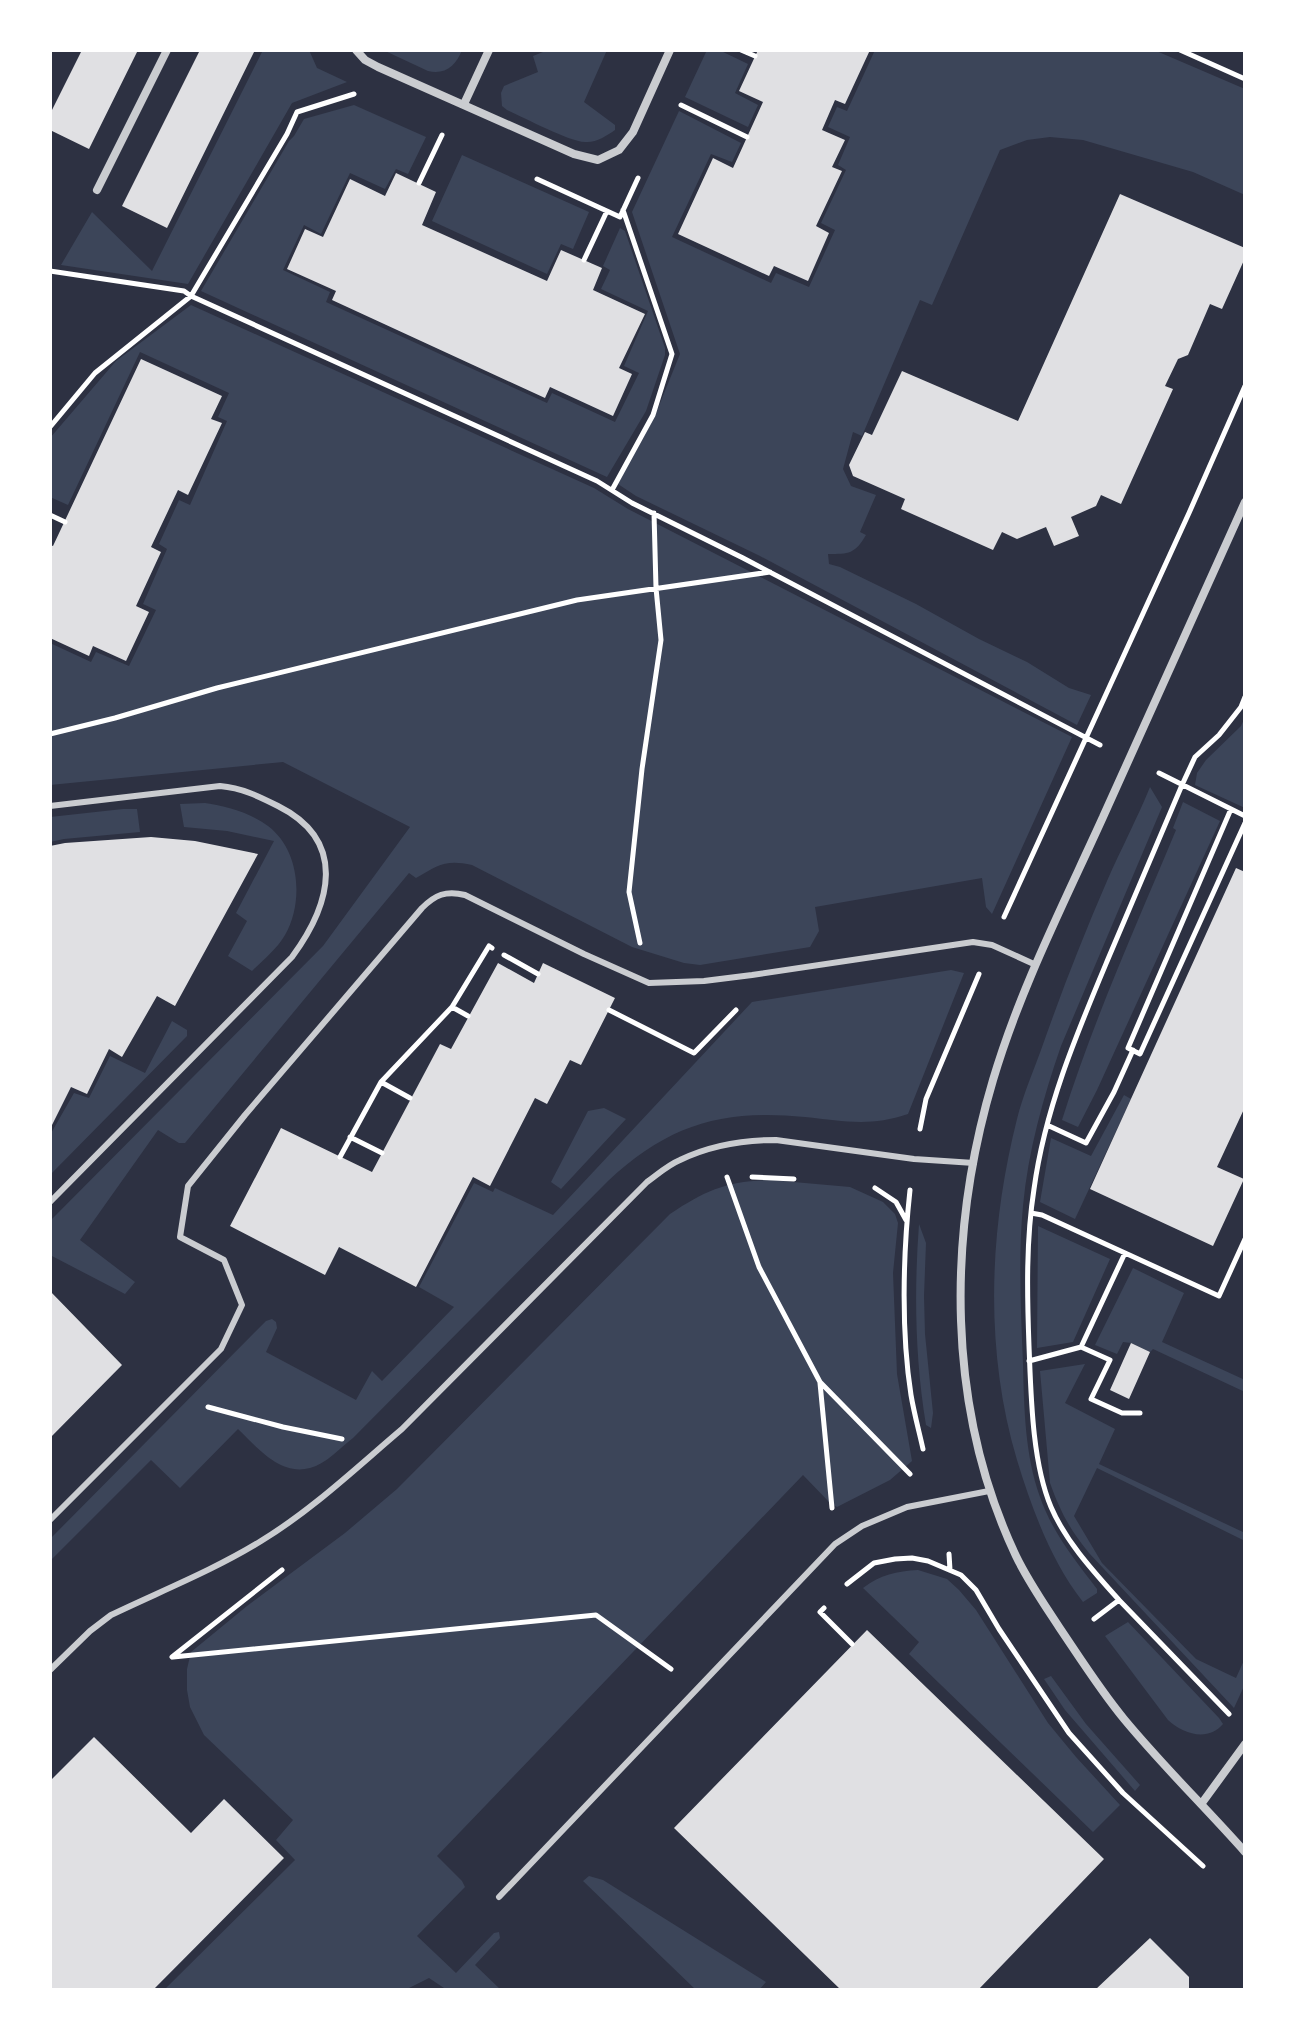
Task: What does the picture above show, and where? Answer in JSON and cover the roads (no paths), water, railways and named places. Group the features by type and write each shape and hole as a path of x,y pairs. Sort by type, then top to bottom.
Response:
{"street":[{"path":"97,190 167,50"},
{"path":"356,50 365,60 378,67 574,154 598,160 619,150 633,132 670,50"},
{"path":"464,104 489,50"},
{"path":"1245,502 1036,965 1004,1044 992,1082 966,1199 960,1323 969,1410 989,1491 1017,1558 1078,1657 1131,1727 1245,1852"},
{"path":"1202,1803 1245,1744"}],"lane":[{"path":"50,806 220,786 237,788 285,810 310,830 321,845 327,863 322,903 304,941 292,957 50,1202"},
{"path":"50,1520 221,1349 242,1305 224,1260 180,1237 188,1186 266,1091 436,896 449,892 465,895 649,983 752,975 973,942 992,945 1036,965"},
{"path":"50,1670 111,1615 227,1560 283,1527 402,1429 647,1182 679,1160 718,1147 754,1140 776,1140 914,1159 974,1163"},
{"path":"499,1897 835,1544 862,1526 907,1507 989,1491"}]}
